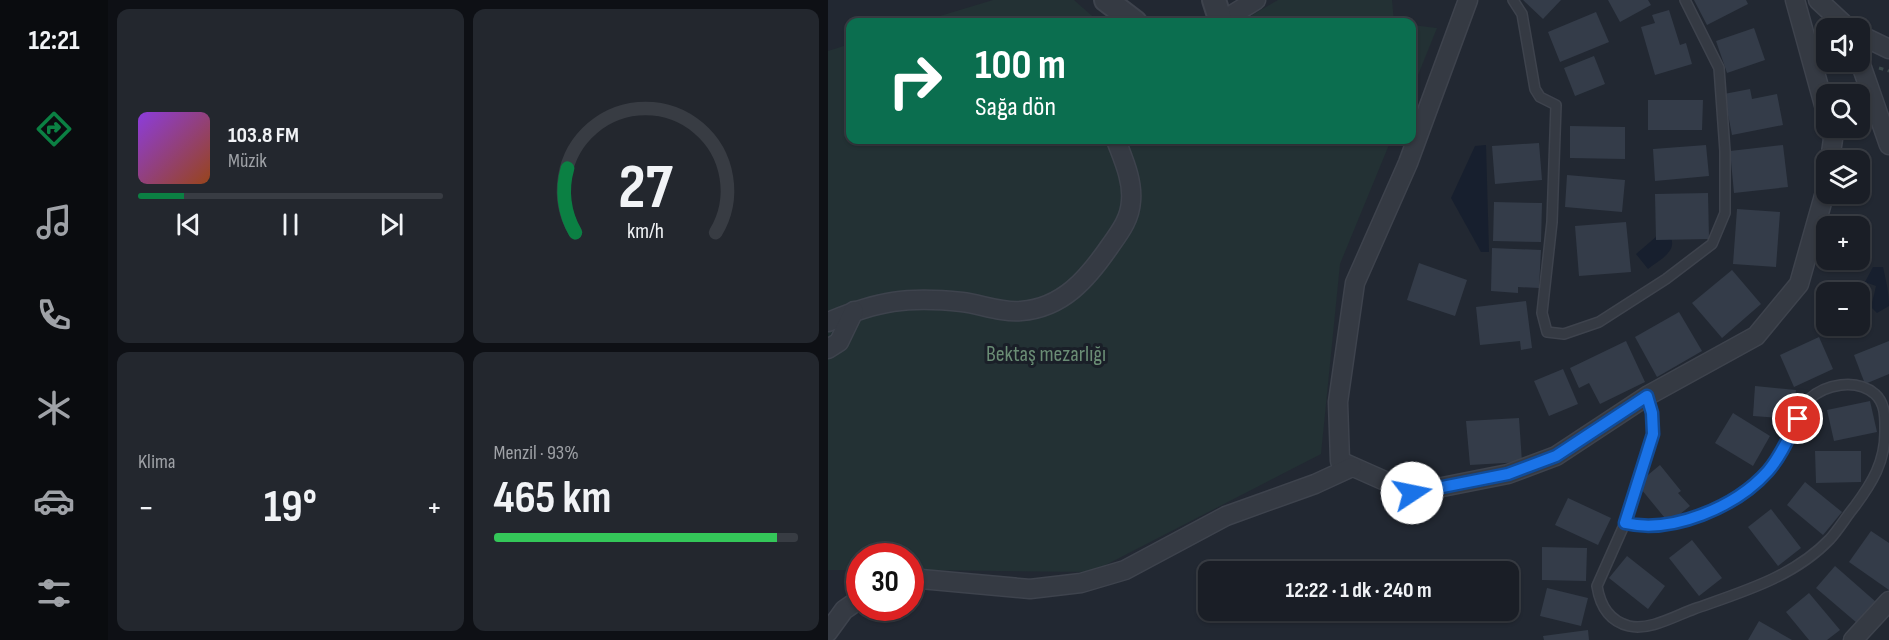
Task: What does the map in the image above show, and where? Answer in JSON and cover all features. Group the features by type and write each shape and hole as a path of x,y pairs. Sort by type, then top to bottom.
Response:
{"street":[{"path":"1106,0 1126,18"},
{"path":"1218,9 1256,0"},
{"path":"1416,139 1468,0"},
{"path":"1795,0 1818,84"},
{"path":"1818,0 1837,18"},
{"path":"1870,40 1889,49"},
{"path":"1863,72 1889,145"},
{"path":"828,322 879,303 910,299 961,302 1020,312 1042,306 1065,295 1088,278 1126,223 1131,202 1131,183 1117,144"},
{"path":"1414,144 1355,283 1338,402 1340,461 1412,493 1508,474 1556,456 1647,396 1756,336 1799,284 1822,204"},
{"path":"828,348 839,342 854,311"},
{"path":"924,579 1030,589 1081,583 1125,570 1226,516 1314,484 1352,467"},
{"path":"1853,640 1889,601"},
{"path":"828,632 846,609"}],"lane":[{"path":"1514,0 1522,14 1535,89 1540,97 1556,105 1552,222 1542,313 1547,332 1564,334 1599,322 1666,279 1712,244 1725,213 1725,151 1719,68 1685,0"},
{"path":"1625,523 1652,527 1680,522 1748,489 1776,460 1805,404 1823,389 1840,385 1862,387 1874,394 1883,406 1886,436 1873,482 1830,538 1806,559 1775,578 1654,624 1639,627 1620,622 1606,610 1597,586 1625,523 1653,434 1652,413 1647,396"}],"green space":[{"path":"993,0 1074,0 1094,18 933,18"},
{"path":"1278,0 1392,0 1394,18 1250,18"},
{"path":"1416,25 1437,28 1416,80"},
{"name":"Bektaş mezarlığı","path":"846,45 846,144 1389,144 1340,264 1321,454 1092,572 924,570 924,543 846,543 846,570 828,570 828,51"}],"water":[{"path":"1486,145 1489,252 1481,252 1451,198 1475,146"},
{"path":"1657,236 1671,238 1671,248 1666,256 1648,269 1636,254"},
{"path":"1873,267 1883,267 1889,306 1877,313 1871,307 1876,286 1865,282"}],"building":[{"path":"1523,0 1561,0 1543,19"},
{"path":"1608,0 1648,0 1651,5 1620,22"},
{"path":"1694,0 1746,0 1748,4 1707,25"},
{"path":"1669,10 1680,45 1686,43 1692,64 1655,75 1641,27 1655,23 1652,15"},
{"path":"1596,12 1609,42 1560,62 1548,32"},
{"path":"1754,28 1765,60 1727,73 1716,41"},
{"path":"1594,56 1605,84 1575,96 1564,68"},
{"path":"1750,89 1752,99 1777,94 1783,125 1732,135 1724,94"},
{"path":"1648,100 1703,100 1702,130 1648,130"},
{"path":"1570,126 1625,127 1625,159 1570,158"},
{"path":"1539,143 1542,180 1495,184 1492,146"},
{"path":"1706,145 1709,176 1655,181 1653,149"},
{"path":"1783,145 1788,187 1734,193 1730,151"},
{"path":"1567,175 1625,180 1622,212 1565,207"},
{"path":"1708,193 1709,239 1656,240 1655,194"},
{"path":"1494,202 1542,203 1541,242 1493,241"},
{"path":"1737,209 1780,212 1776,267 1733,264"},
{"path":"1626,222 1631,272 1579,276 1575,226"},
{"path":"1492,248 1541,250 1539,288 1518,287 1518,293 1491,291"},
{"path":"1419,263 1467,280 1455,316 1407,300"},
{"path":"1732,270 1761,304 1722,338 1692,303"},
{"path":"1526,301 1532,348 1521,350 1520,341 1480,345 1476,307"},
{"path":"1679,312 1702,351 1657,377 1635,337"},
{"path":"1819,337 1833,369 1794,387 1780,355"},
{"path":"1626,341 1645,382 1600,404 1589,383 1579,388 1570,368"},
{"path":"1889,341 1889,374 1865,384 1854,355"},
{"path":"1563,369 1578,404 1549,416 1534,381"},
{"path":"1755,386 1796,390 1793,419 1753,416"},
{"path":"1870,401 1877,432 1834,441 1827,410"},
{"path":"1733,413 1770,436 1753,466 1715,443"},
{"path":"1519,418 1522,462 1470,465 1466,421"},
{"path":"1815,451 1861,451 1861,482 1816,483"},
{"path":"1660,465 1681,491 1678,493 1690,506 1669,523 1637,484"},
{"path":"1805,482 1842,512 1823,535 1787,505"},
{"path":"1568,498 1611,518 1598,545 1555,525"},
{"path":"1771,509 1801,548 1778,566 1748,527"},
{"path":"1871,531 1889,543 1889,590 1849,562"},
{"path":"1692,540 1722,578 1699,596 1669,558"},
{"path":"1542,547 1587,548 1586,581 1542,580"},
{"path":"1627,556 1665,586 1648,609 1609,578"},
{"path":"1835,566 1876,602 1857,623 1816,588"},
{"path":"1547,588 1588,598 1581,626 1540,616"},
{"path":"1809,593 1840,630 1827,640 1809,640 1786,612"},
{"path":"1759,621 1792,640 1748,640"},
{"path":"1588,630 1589,640 1544,640 1543,636"}],"route":[{"path":"1412,493 1508,474 1556,456 1647,396 1654,423 1653,434 1647,447 1625,523 1638,526 1666,526 1694,517 1748,489 1769,470 1783,450 1798,419"}]}
